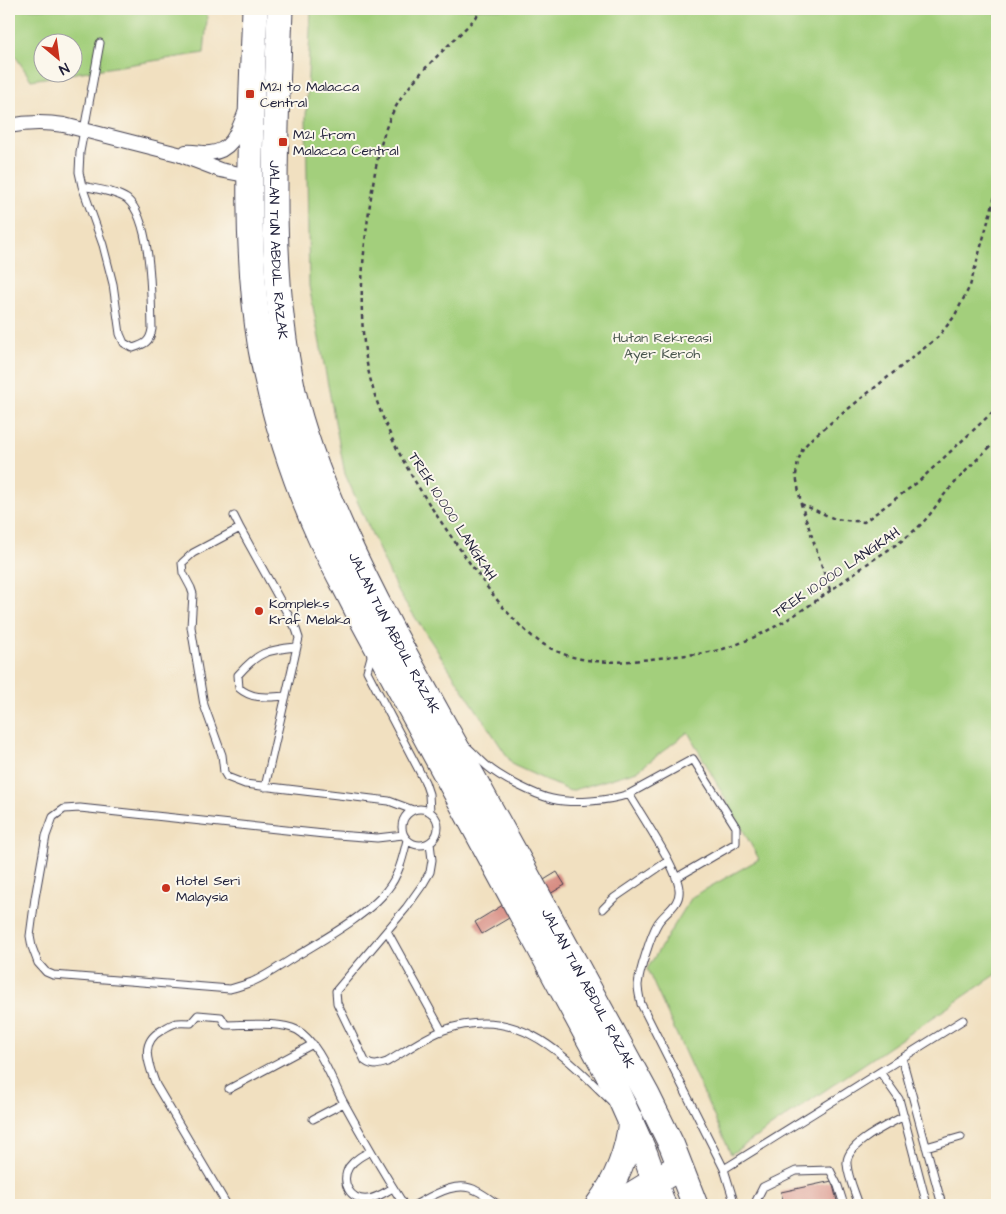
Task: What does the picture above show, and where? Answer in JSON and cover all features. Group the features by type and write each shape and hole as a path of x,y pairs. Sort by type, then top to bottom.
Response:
{"highway":[{"name":"JALAN TUN ABDUL RAZAK","path":"255,9 251,177 252,274 262,351 290,460 320,537 375,644 616,1089 631,1120 658,1189"},
{"name":"JALAN TUN ABDUL RAZAK","path":"280,9 275,177 276,257 281,319 293,392 309,448 321,482 359,566 647,1095 681,1166 695,1205"},
{"path":"598,1205 614,1183 620,1168 626,1151 631,1120"}],"street":[{"path":"178,154 190,151 211,153 226,148 235,136 252,96"},
{"path":"9,126 26,122 47,122 178,154 220,170 251,177 275,177"},
{"path":"629,1205 658,1189 681,1166"},
{"path":"604,1205 658,1189"}],"lane":[{"path":"82,186 118,195 126,199 134,206 139,217 144,234 151,278 152,329 150,337 144,344 133,348 124,343 120,334 113,284 103,245 82,186 79,172 80,152 100,43"},
{"path":"234,516 296,629 299,638 264,786"},
{"path":"240,528 193,553 182,564 183,573 192,588 193,594 191,627 204,705 222,754 224,772 227,777 245,784 389,801 413,810 425,810 435,816 438,827 434,838 430,842 418,845 405,837 359,837 80,808 64,809 52,818 46,836 30,936 34,958 46,972 53,975 230,989 241,986 271,972 331,935 373,905 387,891 395,879 402,861 405,837 402,823 404,818 413,810"},
{"path":"375,644 367,671 425,782 429,794 430,812"},
{"path":"286,696 258,698 248,695 239,688 238,675 259,654 275,649 296,647"},
{"path":"445,726 488,767 529,790 553,800 580,801 618,798 693,760 736,827 736,843 676,878"},
{"path":"629,794 668,861 679,889 678,899 674,906 658,923 654,931 640,974 639,993 641,1004 724,1169 735,1205"},
{"path":"430,842 432,860 430,872 406,908 336,992 337,1003 365,1062 371,1066 387,1062 442,1031 476,1023 521,1029 554,1049 631,1120"},
{"path":"603,909 614,898 668,861"},
{"path":"386,931 442,1031"},
{"path":"227,1205 156,1085 150,1068 147,1049 152,1035 175,1022 191,1023 198,1015 221,1017 226,1024 284,1025 296,1029 306,1036 313,1044 344,1103 404,1205"},
{"path":"724,1169 963,1020"},
{"path":"229,1090 313,1044"},
{"path":"902,1058 942,1205"},
{"path":"880,1072 899,1099 927,1205"},
{"path":"314,1119 344,1103"},
{"path":"859,1205 847,1164 849,1153 870,1135 904,1116"},
{"path":"926,1148 961,1137"},
{"path":"372,1151 357,1159 348,1168 346,1179 348,1190 357,1198 367,1199 377,1197 393,1188"},
{"path":"754,1205 763,1187 796,1171 830,1170 844,1205"},
{"path":"415,1205 452,1188 464,1187 476,1189 496,1204"}],"path":[{"name":"TREK 10,000 LANGKAH","path":"483,9 410,85 396,105 385,128 376,164 364,247 362,283 365,343 372,385 383,416 398,450 421,491 488,590 535,638 552,650 574,657 608,663 695,654 722,649 764,632 801,611 916,529 956,481 997,441"},
{"path":"830,590 801,504 796,475 798,461 803,448 813,437 938,337 954,317 970,286 997,189"},
{"path":"801,504 835,519 864,522 918,482 997,408"}],"green space":[{"path":"9,9 208,9 204,53 82,72 82,32 32,32 31,80 9,46"},
{"name":"Hutan Rekreasi Ayer Keroh","path":"311,9 997,9 997,974 731,1154 647,969 692,897 759,859 688,732 637,771 570,791 513,765 397,590 345,474 309,286 306,118"}],"building":[{"path":"557,872 565,885 482,934 475,922"},
{"path":"832,1181 838,1205 784,1205 781,1192"}],"place":[{"name":"M21 to Malacca Central","path":"250,94"},
{"name":"M21 from Malacca Central","path":"283,142"},
{"name":"Kompleks Kraf Melaka","path":"259,611"},
{"name":"Hotel Seri Malaysia","path":"166,888"}]}
